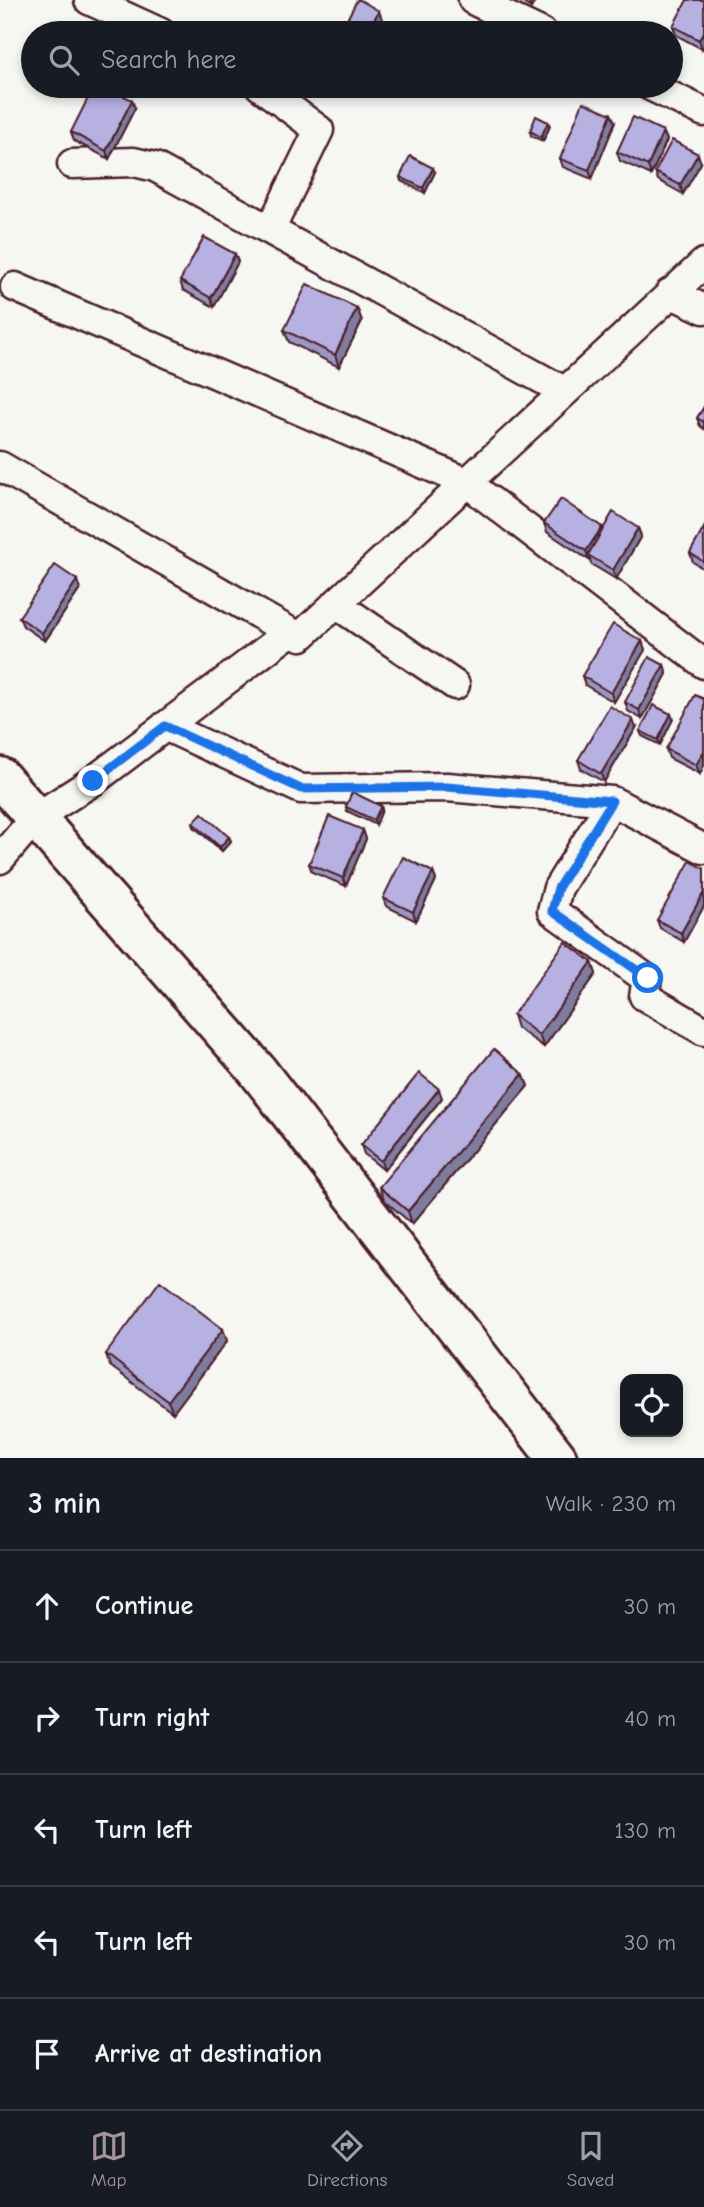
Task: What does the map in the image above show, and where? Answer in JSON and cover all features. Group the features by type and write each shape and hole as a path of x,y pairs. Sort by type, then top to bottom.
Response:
{"street":[{"path":"89,0 135,21"},
{"path":"473,0 516,21"},
{"path":"270,230 319,130 276,98"},
{"path":"675,98 704,112"},
{"path":"72,164 134,162 155,167 564,391"},
{"path":"0,466 301,636 704,263"},
{"path":"15,287 466,482 704,664"},
{"path":"670,293 704,309"},
{"path":"335,604 455,685"},
{"path":"0,859 35,818 93,781 290,632"},
{"path":"165,726 301,789 447,787 612,801 704,849"},
{"path":"0,777 256,1069 557,1458"},
{"path":"612,801 558,888 552,911 648,978 644,996 704,1031"}],"building":[{"path":"357,0 379,11 373,21 346,21"},
{"path":"687,0 704,0 704,32 699,40 683,31 683,21 676,21"},
{"path":"88,98 132,100 106,151 71,132"},
{"path":"583,102 611,114 589,170 560,159"},
{"path":"536,116 548,122 541,137 530,131"},
{"path":"633,117 663,131 648,166 617,152"},
{"path":"672,140 698,154 680,185 655,172"},
{"path":"410,156 433,168 423,188 400,177"},
{"path":"204,237 235,254 211,298 180,281"},
{"path":"307,284 357,308 335,355 284,330"},
{"path":"704,407 704,422 697,418"},
{"path":"561,499 602,527 586,551 544,523"},
{"path":"613,512 638,528 613,570 588,555"},
{"path":"704,528 704,562 690,553"},
{"path":"55,565 77,580 42,633 19,617"},
{"path":"613,624 642,641 611,693 582,676"},
{"path":"649,657 664,665 639,710 625,702"},
{"path":"695,695 704,699 704,751 696,765 666,749"},
{"path":"653,705 671,714 658,740 640,731"},
{"path":"610,706 633,720 601,774 578,760"},
{"path":"352,792 381,806 374,820 346,807"},
{"path":"202,813 229,837 220,847 193,823"},
{"path":"329,816 363,830 343,878 309,864"},
{"path":"403,857 433,872 413,912 383,898"},
{"path":"690,861 704,869 704,892 681,933 657,920"},
{"path":"565,942 592,962 539,1035 513,1015"},
{"path":"494,1049 523,1074 408,1211 379,1187"},
{"path":"419,1073 439,1089 381,1161 361,1145"},
{"path":"160,1281 223,1329 168,1401 106,1354"}],"route":[{"path":"93,781 165,726 301,789 447,787 612,801 558,888 552,911 648,978"}]}
